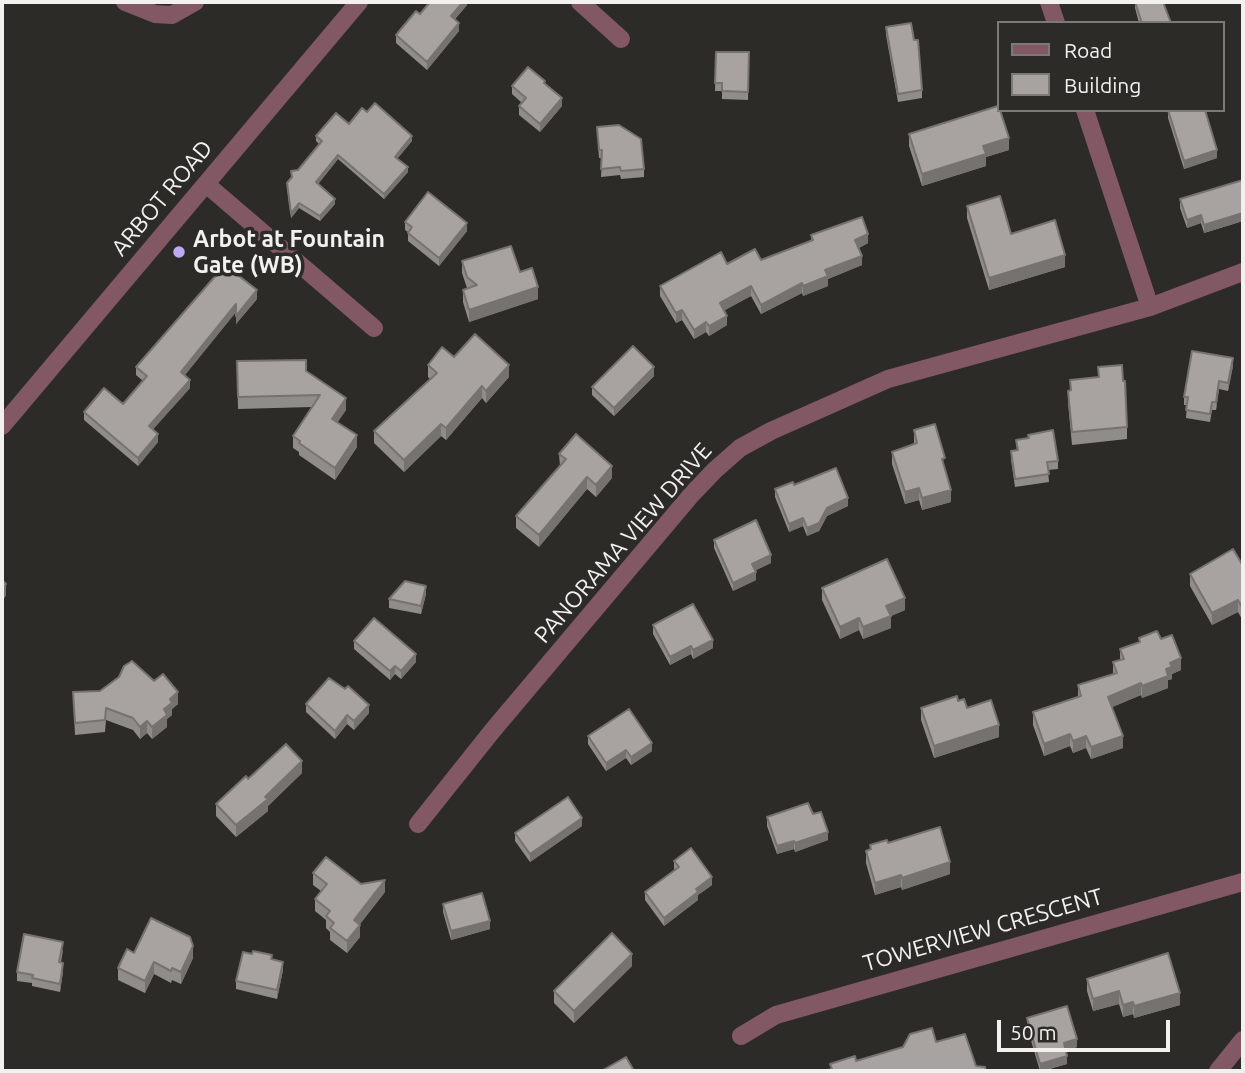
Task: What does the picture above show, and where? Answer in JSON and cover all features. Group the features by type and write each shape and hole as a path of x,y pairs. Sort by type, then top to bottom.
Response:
{"street":[{"path":"125,2 155,14 172,15 195,2"},
{"name":"ARBOT ROAD","path":"2,426 359,2"},
{"path":"580,2 621,39"},
{"path":"1049,2 1055,21"},
{"path":"1086,112 1150,307"},
{"path":"206,184 374,328"},
{"name":"PANORAMA VIEW DRIVE","path":"418,824 692,494 740,448 771,430 888,379 1150,307 1243,272"},
{"name":"TOWERVIEW CRESCENT","path":"741,1036 776,1015 1243,881"},
{"path":"1218,1071 1243,1040"}],"building":[{"path":"430,2 463,2 451,16 459,23 427,62 396,35 416,11 420,14"},
{"path":"1135,2 1163,2 1170,21 1141,21"},
{"path":"911,23 914,40 918,40 922,90 898,94 886,27"},
{"path":"716,52 749,52 748,92 722,91 722,83 715,83"},
{"path":"528,67 562,98 540,124 519,106 526,98 512,86"},
{"path":"375,103 412,136 395,157 408,167 384,194 338,155 316,182 335,199 320,216 299,203 291,213 287,183 292,177 291,171 298,170 322,141 316,136 336,113 349,124 362,108 367,112"},
{"path":"996,107 996,112 1001,112 1009,138 983,146 986,154 922,174 909,134"},
{"path":"1169,112 1206,112 1217,150 1184,161"},
{"path":"619,125 641,139 644,169 601,169 602,150 599,150 597,127"},
{"path":"1243,180 1243,213 1204,225 1201,215 1187,220 1180,199"},
{"path":"428,192 467,223 439,258 408,233 412,227 405,222"},
{"path":"1000,196 1011,234 1055,220 1065,255 989,278 967,206"},
{"path":"862,217 868,234 855,240 862,256 825,270 828,276 803,286 802,283 761,305 751,286 720,303 727,316 709,326 706,322 694,330 682,310 676,313 660,286 721,252 727,264 755,249 761,260 813,240 811,235"},
{"path":"511,246 520,272 532,268 538,287 469,310 463,290 477,285 467,277 462,261"},
{"path":"225,265 257,290 236,316 236,304 181,372 190,380 149,426 158,434 138,458 84,412 104,388 123,404 147,376 136,367"},
{"path":"475,334 509,365 486,391 482,386 446,428 441,424 404,460 374,431 437,373 428,365 442,347 454,357"},
{"path":"633,346 654,367 614,408 592,387"},
{"path":"1192,351 1233,358 1228,383 1219,381 1216,402 1212,402 1210,414 1186,410 1188,397 1184,397"},
{"path":"306,360 306,371 346,398 332,419 357,435 335,468 293,436 320,395 238,397 237,361"},
{"path":"1122,365 1127,427 1072,432 1068,391 1071,390 1070,380 1099,377 1098,367"},
{"path":"935,424 951,490 922,498 919,488 905,492 892,452 917,443 914,430"},
{"path":"1053,430 1058,461 1047,462 1049,474 1015,479 1011,451 1018,450 1016,440"},
{"path":"576,434 612,466 596,485 587,477 539,535 516,516 566,459 559,454"},
{"path":"836,468 848,498 827,508 819,523 807,528 803,518 789,524 775,489 793,482 794,485"},
{"path":"756,520 771,555 752,564 756,572 733,583 714,540"},
{"path":"1233,549 1243,566 1243,609 1238,600 1212,613 1190,574"},
{"path":"887,559 905,598 886,606 891,616 863,627 859,618 840,627 822,588"},
{"path":"405,581 426,586 421,606 389,599"},
{"path":"693,604 713,640 693,650 691,646 670,657 653,625"},
{"path":"374,618 416,654 401,671 395,666 390,671 354,641"},
{"path":"1157,631 1161,639 1172,635 1181,658 1170,663 1172,667 1166,669 1168,676 1142,686 1141,683 1108,697 1123,736 1091,747 1086,736 1073,741 1070,734 1044,744 1033,712 1081,696 1078,685 1117,673 1113,662 1124,659 1120,649 1140,642 1139,638"},
{"path":"132,661 154,681 163,674 178,692 170,699 172,703 164,709 167,715 152,727 147,721 140,727 133,718 106,708 105,720 75,723 73,692 100,691 119,677 124,666"},
{"path":"329,678 345,689 348,686 369,705 354,721 347,715 335,731 306,704"},
{"path":"957,696 958,701 964,699 967,708 991,700 999,725 934,746 921,708"},
{"path":"629,709 652,743 631,757 626,750 606,763 588,736"},
{"path":"286,744 302,761 265,797 268,799 236,825 216,804"},
{"path":"568,797 582,818 530,854 515,833"},
{"path":"808,803 813,814 821,812 828,832 777,846 767,817"},
{"path":"940,827 950,862 902,878 901,875 875,883 866,851 871,849 870,845 887,840 888,843"},
{"path":"691,848 712,877 696,889 698,892 664,918 645,892 679,867 674,861"},
{"path":"326,857 361,884 385,880 354,920 360,925 347,941 330,928 334,923 326,916 330,911 315,899 327,884 313,873"},
{"path":"482,893 490,921 451,931 443,904"},
{"path":"151,918 190,937 193,946 181,972 172,968 171,971 154,962 145,981 118,968 127,949 134,953"},
{"path":"612,933 632,954 574,1011 554,991"},
{"path":"24,934 63,942 59,962 63,963 60,984 17,972"},
{"path":"253,951 272,955 271,959 283,962 277,990 236,981 243,952 252,954"},
{"path":"1168,953 1180,993 1134,1006 1133,1002 1123,1005 1119,991 1093,999 1087,979"},
{"path":"1067,1006 1077,1039 1064,1043 1067,1056 1040,1064 1027,1018"},
{"path":"932,1028 936,1042 965,1034 976,1066 985,1067 986,1071 823,1071 832,1069 830,1064 855,1056 856,1061 903,1047 910,1034"},
{"path":"626,1057 634,1071 603,1071 603,1070"}],"place":[{"name":"Arbot at Fountain Gate (WB)","path":"179,252"}]}
